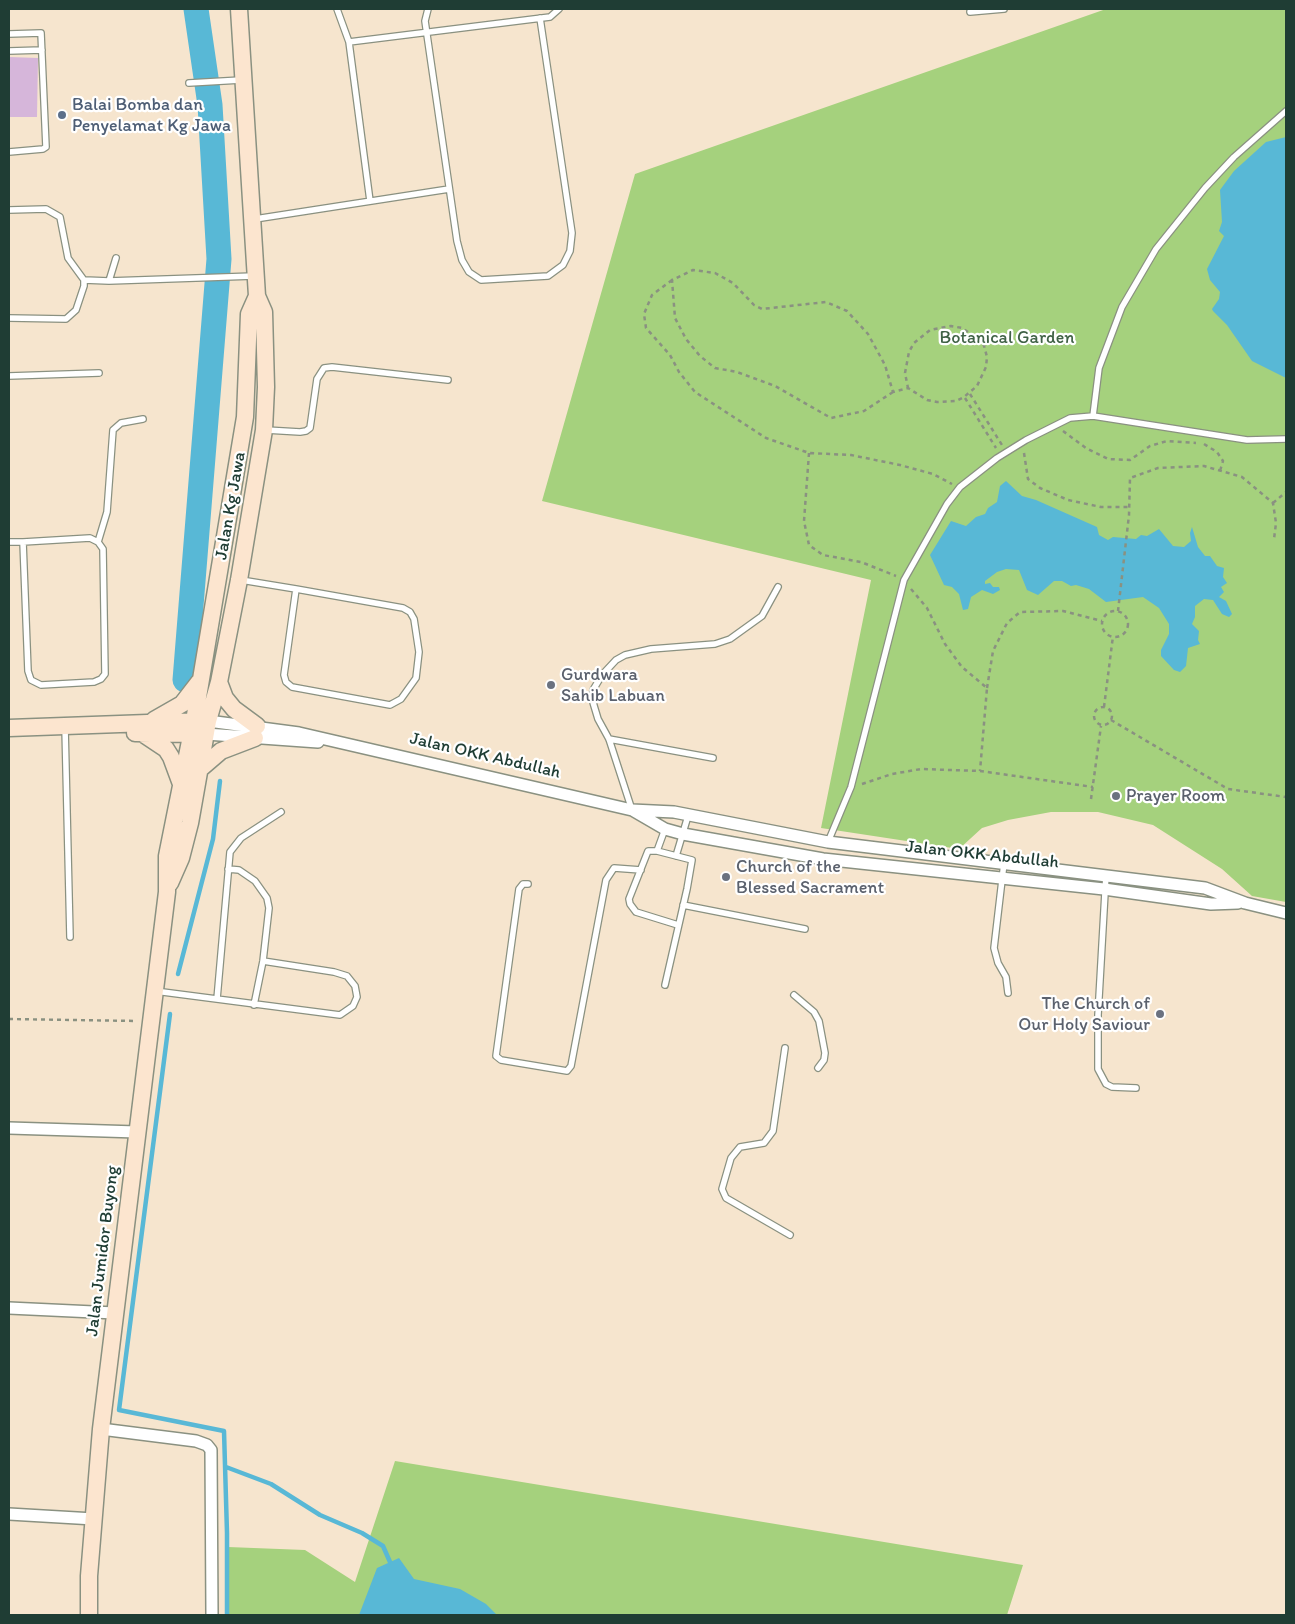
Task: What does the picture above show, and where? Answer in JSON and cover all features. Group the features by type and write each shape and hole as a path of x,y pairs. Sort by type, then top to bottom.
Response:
{"main road":[{"name":"Jalan Kg Jawa","path":"200,728 219,682 239,580 264,430 266,387 264,312 257,296 239,9"},
{"name":"Jalan Kg Jawa","path":"200,728 200,682 245,417 249,314 257,296"},
{"path":"181,784 166,749 146,728 182,704 200,682"},
{"path":"200,768 221,751 256,732 225,698 219,682"},
{"name":"Jalan OKK Abdullah","path":"9,728 200,728"},
{"name":"Jalan Jumidor Buyong","path":"167,892 181,858 200,768 200,728"},
{"name":"Jalan Jumidor Buyong","path":"89,1615 88,1576 101,1429 153,991 167,892 167,856 181,784 200,728"}],"street":[{"name":"Jalan OKK Abdullah","path":"200,728 299,733 329,742 632,810 674,812 828,842 1205,888 1245,903 1286,914"},
{"name":"Jalan OKK Abdullah","path":"632,810 665,829 683,834 822,859 1001,877 1211,904 1245,903"},
{"path":"9,1128 137,1132"},
{"path":"9,1308 115,1313"},
{"path":"101,1429 196,1441 207,1445 211,1450 212,1615"},
{"path":"9,1514 94,1519"}],"lane":[{"path":"337,9 349,42 370,201"},
{"path":"428,9 427,32 457,241 462,260 469,272 481,280 548,276 562,265 570,251 572,233 540,18"},
{"path":"349,42 540,18 554,15 559,9"},
{"path":"970,12 1004,9"},
{"path":"9,34 41,33 46,147 43,149 9,152"},
{"path":"9,52 42,50"},
{"path":"189,83 244,80"},
{"path":"1093,416 1099,368 1105,351 1122,307 1156,249 1205,188 1234,157 1286,111"},
{"path":"253,219 449,189"},
{"path":"9,210 46,209 60,218 68,258 84,280"},
{"path":"109,281 116,258"},
{"path":"84,280 109,281 256,276"},
{"path":"9,318 61,320 70,316 76,310 84,280"},
{"path":"264,430 306,431 312,420 318,379 324,368 332,367 448,380"},
{"path":"9,376 98,373"},
{"path":"828,842 851,787 904,580 947,504 960,487 1004,454 1070,418 1093,416 1247,440 1286,439"},
{"path":"98,542 107,512 113,430 120,423 143,419"},
{"path":"9,542 90,538 98,542 103,549 105,674 102,679 94,682 41,685 31,680 28,671 23,542"},
{"path":"239,580 296,588 402,608 410,612 414,619 419,652 416,678 401,699 390,705 292,687 286,682 284,675 296,588"},
{"path":"632,810 609,739 598,719 592,699 593,690 602,675 616,660 625,656 651,650 715,644 730,639 762,616 778,587"},
{"path":"65,727 70,937"},
{"path":"609,739 713,758"},
{"path":"217,999 230,852 240,838 281,812"},
{"path":"676,856 688,816"},
{"path":"657,851 665,829"},
{"path":"665,985 683,905 692,860 657,851 648,851 630,899 632,908 642,914 678,925"},
{"path":"1004,863 994,948 998,963 1006,977 1008,993"},
{"path":"528,884 523,884 519,889 496,1056 501,1060 567,1071 571,1066 606,880 614,868 641,870"},
{"path":"228,869 239,870 255,880 267,898 269,918 254,1005"},
{"path":"1106,875 1098,1069 1106,1084 1112,1087 1136,1088"},
{"path":"683,905 805,929"},
{"path":"153,991 340,1016 353,1006 357,996 355,986 346,976 334,972 263,961"},
{"path":"794,995 814,1012 819,1021 825,1053 824,1060 818,1068"},
{"path":"786,1048 773,1131 764,1142 740,1147 732,1158 722,1189 726,1198 790,1235"}],"path":[{"path":"893,392 885,365 868,334 847,311 826,302 762,309 754,305 732,283 715,273 694,270 672,280 652,295 644,314 646,328 670,355 679,372 695,392 766,438 810,453 851,455 900,465 933,474 960,487"},
{"path":"672,280 675,318 686,339 700,356 715,368 737,372 775,386 831,418 864,411 893,392 908,388 927,400 937,402 946,403 964,397 970,394 983,377 987,356 985,346 971,332 951,326 930,330 914,343 906,362 908,388"},
{"path":"970,394 1004,454"},
{"path":"964,397 1004,454"},
{"path":"1058,424 1067,435 1108,459 1130,460 1150,446 1167,441 1204,444 1218,452 1222,461 1220,471"},
{"path":"1024,442 1028,479 1040,488 1068,500 1101,507 1129,507"},
{"path":"1118,611 1129,507 1130,478 1158,468 1204,466 1242,476 1272,502 1276,524 1274,539"},
{"path":"1272,502 1286,492"},
{"path":"987,688 993,651 1007,623 1020,612 1063,611 1102,621"},
{"path":"1118,611 1125,616 1127,628 1121,635 1113,636 1103,629 1102,621 1106,614 1118,611"},
{"path":"1104,707 1113,636"},
{"path":"1101,726 1095,721 1094,713 1100,707 1104,707"},
{"path":"1104,707 1111,712 1111,720"},
{"path":"1101,726 1111,720"},
{"path":"1111,720 1228,789 1286,797"},
{"path":"1091,800 1101,726"},
{"path":"851,787 892,774 921,769 980,771 1093,787"},
{"path":"9,1019 150,1021"}],"green space":[{"name":"Botanical Garden","path":"1106,9 1286,9 1286,902 1252,896 1222,869 1153,825 1098,812 1051,812 1008,820 982,828 959,849 821,828 871,580 542,501 635,174"},
{"path":"395,1461 1023,1565 1007,1615 227,1615 228,1547 305,1550 355,1582"}],"water":[{"path":"1286,137 1286,378 1252,361 1227,325 1213,311 1212,309 1219,299 1220,292 1210,280 1207,269 1224,236 1219,231 1222,222 1220,190 1234,171 1266,142"},
{"path":"1006,481 1022,496 1036,500 1097,527 1099,535 1108,540 1113,537 1136,539 1141,535 1147,536 1159,529 1173,546 1184,547 1191,541 1190,533 1192,527 1198,547 1205,556 1210,556 1217,566 1224,568 1223,577 1227,583 1221,587 1224,592 1219,597 1226,601 1232,614 1229,617 1222,614 1213,600 1204,599 1195,606 1195,617 1192,624 1199,631 1198,640 1200,644 1188,648 1186,666 1180,672 1174,670 1161,656 1161,650 1169,634 1169,624 1159,608 1143,597 1106,602 1089,589 1076,585 1071,586 1062,581 1054,581 1038,595 1027,590 1019,570 1006,569 997,572 985,581 985,584 990,583 993,587 999,587 1000,590 993,594 982,590 971,597 968,609 963,610 959,594 952,587 944,585 930,555 951,521 966,526 976,517 985,514 988,508 997,502 1000,486"},
{"path":"399,1558 414,1579 460,1589 486,1604 497,1615 359,1615 377,1568"}],"building":[{"path":"9,57 38,58 37,117 9,117"}],"waterway":[{"path":"185,680 219,259 210,105 196,9"},
{"path":"178,974 213,839 220,781"},
{"path":"170,1014 119,1410 224,1431 227,1615"},
{"path":"226,1467 271,1484 320,1515 362,1533 383,1546 390,1562"}],"place":[{"name":"Balai Bomba dan Penyelamat Kg Jawa","path":"62,115"},
{"name":"Gurdwara Sahib Labuan","path":"551,685"},
{"name":"Prayer Room","path":"1116,796"},
{"name":"Church of the Blessed Sacrament","path":"726,877"},
{"name":"The Church of Our Holy Saviour","path":"1160,1014"}]}
